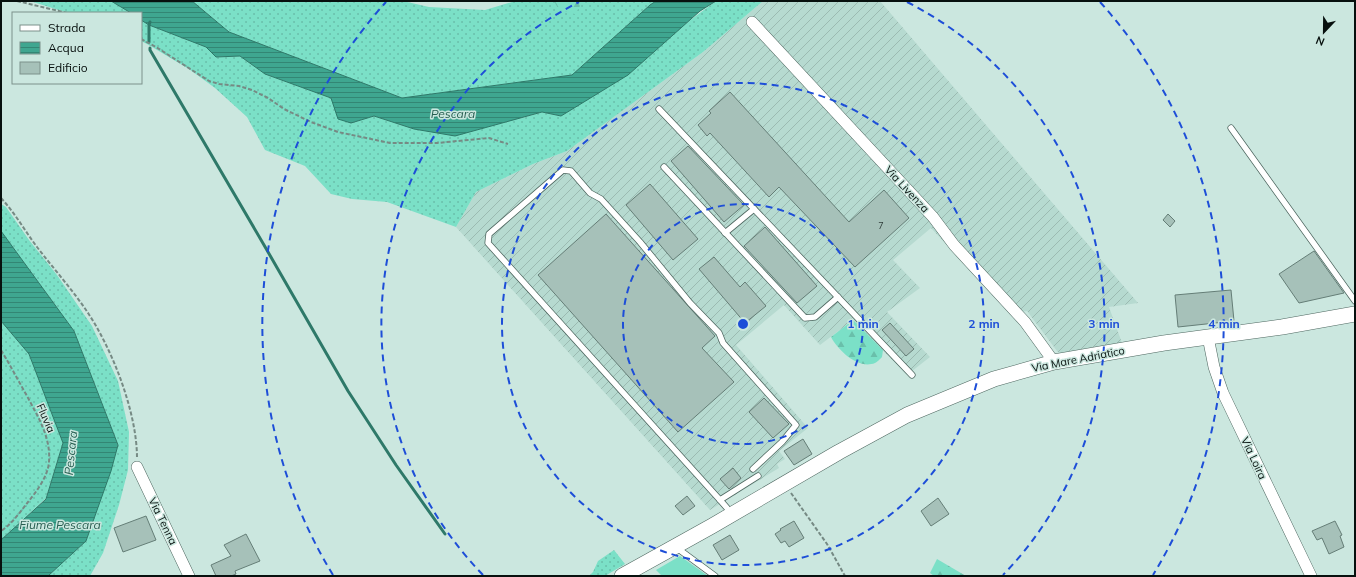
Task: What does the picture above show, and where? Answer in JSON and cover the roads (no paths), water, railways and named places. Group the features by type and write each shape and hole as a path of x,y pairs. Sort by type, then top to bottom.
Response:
{"main road":[{"name":"Via Mare Adriatico","path":"764,486 785,484 839,452 907,415 994,379 1054,362 1164,343 1282,327 1355,314"},
{"name":"Via Mare Adriatico","path":"630,574 712,526 729,506 740,499 782,476 798,476"}],"street":[{"name":"Via Livenza","path":"752,22 933,217 954,245 1025,322 1054,362"},
{"name":"Via Loira","path":"1208,337 1214,367 1224,393 1311,576"},
{"name":"Via Tenna","path":"137,467 189,576"}],"lane":[{"path":"659,109 912,375"},
{"path":"1231,128 1355,301"},
{"path":"664,167 805,318 815,317 838,297"},
{"path":"729,506 488,242 489,234 563,170 571,171 590,193 601,199 640,242 690,303 719,333 723,343 796,425 782,442 753,469"},
{"path":"725,233 754,209"},
{"path":"675,547 715,576"}],"water":[{"name":"Pescara","path":"111,1 192,1 229,32 402,98 572,75 656,1 716,1 700,11 628,75 561,116 542,112 455,136 414,129 374,116 351,123 338,119 331,98 265,74 240,56 216,57 206,47 149,25 142,21 142,12 129,12"},
{"name":"Fiume Pescara","path":"1,231 74,331 118,445 111,471 86,541 48,576 1,576 1,540 46,499 63,443 29,354 1,321"}],"waterway":[{"path":"149,42 150,22"},
{"path":"150,48 348,391 396,465 445,534"}]}
